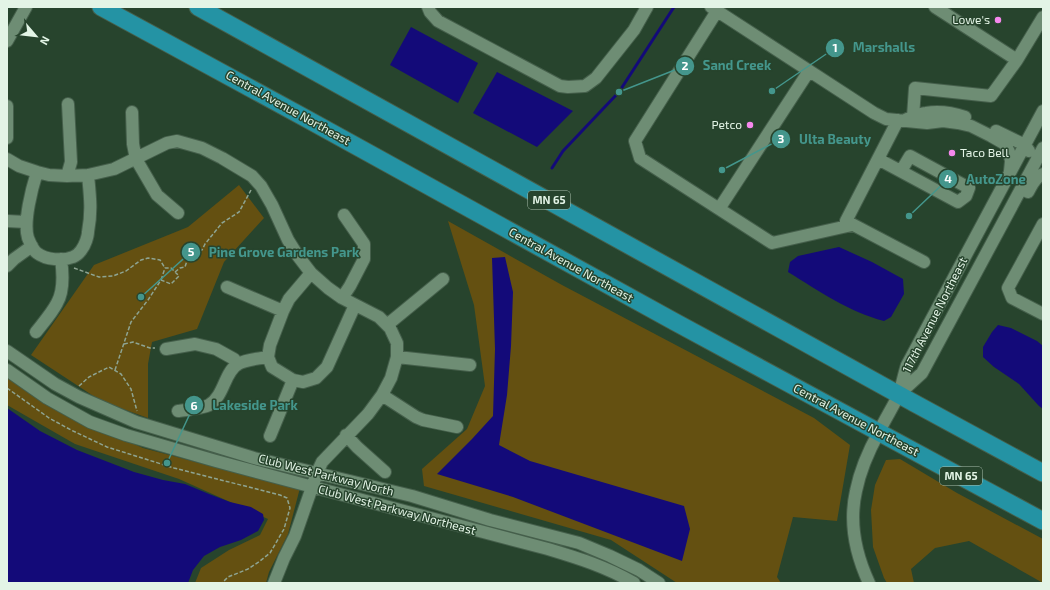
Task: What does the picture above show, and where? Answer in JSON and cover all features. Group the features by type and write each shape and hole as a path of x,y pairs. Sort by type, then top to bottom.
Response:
{"highway":[{"name":"Central Avenue Northeast","path":"101,7 674,322 1043,521"},
{"name":"MN 65","path":"198,7 1043,473"}],"street":[{"path":"7,41 26,7"},
{"path":"428,7 430,12 438,21 560,86 568,87 586,86 596,78 634,30 647,7"},
{"path":"935,7 1017,60"},
{"path":"852,225 772,243 640,158 635,141 720,10 809,71 874,113 886,119 905,119 927,123 943,121 958,123 971,126 991,136 1005,144 1011,161 1010,174"},
{"path":"924,262 846,221 878,160 905,119 915,88 991,96 1017,60 1043,17"},
{"path":"718,209 809,71"},
{"path":"67,176 71,162 68,104"},
{"path":"7,106 7,138"},
{"name":"117th Avenue Northeast","path":"898,394 907,365 1043,111"},
{"path":"132,112 133,144 136,159 157,195 178,213"},
{"path":"905,119 925,113 959,115 974,119 1025,145 1029,150 1028,159 998,232"},
{"path":"7,159 19,166 37,172 49,175 67,176 88,175 114,169 167,143 177,142 197,146 209,151 252,176 272,205 288,240 311,273 342,298 379,317 390,328 396,343 397,357 391,378 382,395 368,414 322,462 295,536 274,583"},
{"name":"117th Avenue Northeast","path":"898,394 922,373 1043,148"},
{"path":"878,160 958,202 966,196 969,188 910,156 901,171"},
{"path":"37,172 32,186 26,222 28,237 37,253 44,257 61,259 74,257 81,250 86,241 90,221 91,203 88,175"},
{"path":"998,232 1012,220 1034,181 1043,174"},
{"path":"342,298 364,259 364,244 344,215"},
{"path":"7,221 26,222"},
{"path":"1043,224 1008,288 1012,298 1043,314"},
{"path":"7,266 32,246"},
{"path":"36,332 57,303 60,296 62,290 61,259"},
{"path":"311,273 289,300 283,311 270,345 268,357 272,367 293,380 303,382 316,378 327,367 355,305"},
{"path":"387,325 443,279"},
{"path":"227,287 283,311"},
{"path":"166,349 195,344 216,349 234,359 237,365"},
{"name":"Club West Parkway North","path":"7,351 55,384 79,398 136,422 254,458 412,496 490,520 579,543 639,570 654,582"},
{"path":"178,411 208,406 223,390 230,372 237,365 250,360 268,357"},
{"path":"397,357 470,365"},
{"name":"Club West Parkway Northeast","path":"7,370 47,398 90,422 119,433 312,487 556,551 586,560 634,583"},
{"path":"270,436 293,380"},
{"path":"869,583 862,569 857,552 853,519 854,505 861,475 878,432 898,394"},
{"path":"382,395 416,417 423,420 456,427"},
{"path":"346,436 385,472"}],"path":[{"path":"175,272 180,268 185,267 189,254 202,250 222,223 239,212 257,182"},
{"path":"61,259 66,265 99,277 113,276 126,271 142,260 148,258 160,260 165,268"},
{"path":"161,280 170,284 179,276 171,268 165,268"},
{"path":"115,370 132,322 161,280 165,268"},
{"path":"124,344 133,342 150,348 162,347 166,349"},
{"path":"78,386 89,377 109,367 121,374 131,389 138,414"},
{"path":"7,388 49,418 106,447 174,468 287,498 290,508 284,529 270,553 248,569 228,577 222,583"}],"shaded area":[{"path":"411,27 478,63 458,103 390,65"},
{"path":"497,72 573,111 537,147 473,113"},
{"path":"239,185 264,218 224,262 197,329 152,342 148,364 148,418 101,401 31,355 94,265 188,227"},
{"path":"448,221 562,285 814,418 850,445 837,521 793,517 777,577 781,583 677,583 611,540 424,486 422,469 467,429 485,386 474,305"},
{"path":"839,247 872,262 903,279 904,294 891,317 884,321 846,307 788,272 790,262 798,256"},
{"path":"505,257 513,292 507,395 499,445 530,461 684,506 690,529 682,561 513,497 437,474 493,416 495,349 492,258"},
{"path":"998,325 1011,328 1037,341 1043,346 1043,409 1019,384 994,367 983,357 983,347"},
{"path":"7,374 65,413 143,448 271,482 301,484 288,534 269,572 266,583 195,583 201,568 229,550 260,535 268,519 179,479 75,444 7,405"},
{"path":"7,408 40,431 77,450 134,472 185,484 230,502 251,507 263,514 264,520 258,531 241,540 220,547 204,556 193,570 188,583 7,583"},
{"path":"900,459 957,493 1043,539 1043,583 969,541 935,548 911,569 914,583 887,583 873,547 871,510 875,485 886,460"}],"waterway":[{"path":"552,168 563,151 619,92 674,7"}],"place":[{"name":"Lowe's","path":"998,20"},
{"name":"Marshalls","path":"772,91"},
{"name":"Sand Creek","path":"619,92"},
{"name":"Petco","path":"750,125"},
{"name":"Taco Bell","path":"952,153"},
{"name":"Ulta Beauty","path":"722,170"},
{"name":"AutoZone","path":"909,216"},
{"name":"Pine Grove Gardens Park","path":"141,297"},
{"name":"Lakeside Park","path":"167,463"}]}
